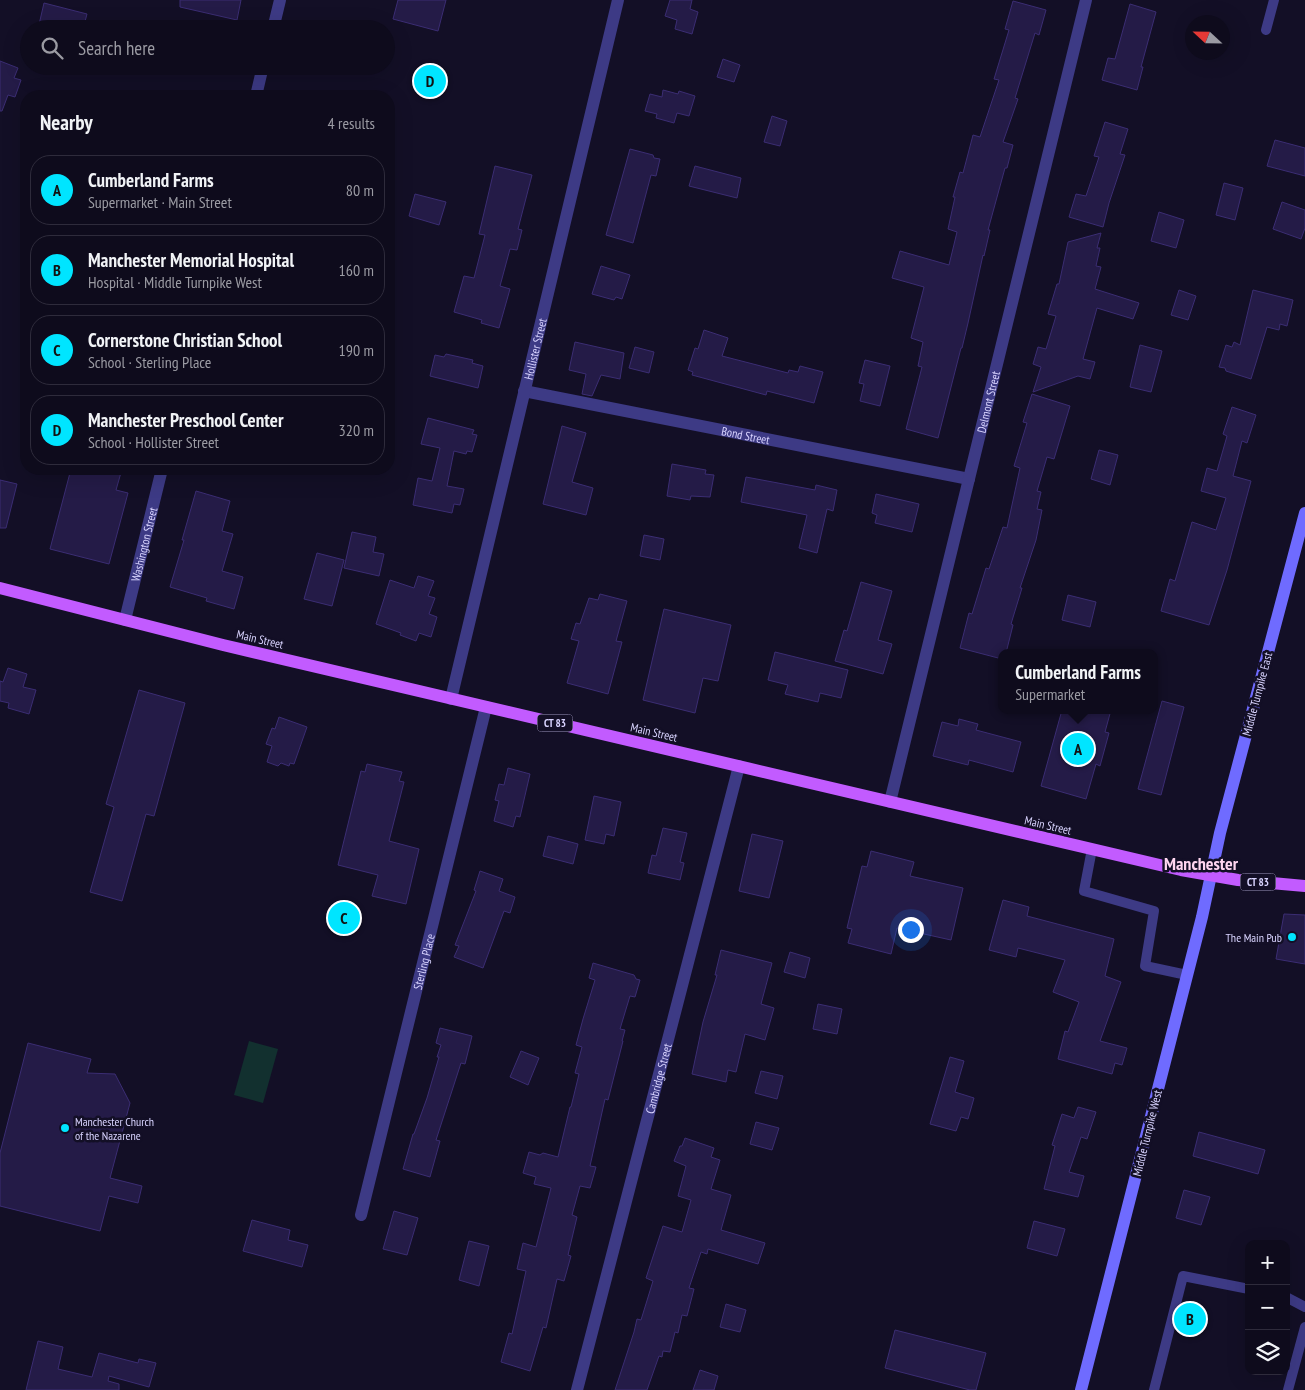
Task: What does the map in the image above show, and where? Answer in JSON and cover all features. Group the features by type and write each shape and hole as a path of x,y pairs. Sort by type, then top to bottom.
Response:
{"main road":[{"name":"Middle Turnpike East","path":"1210,876 1305,513"},
{"name":"Main Street","path":"0,588 223,645 1210,876 1305,886"},
{"name":"Middle Turnpike West","path":"1081,1390 1202,917 1210,876"}],"street":[{"path":"275,20 280,0"},
{"name":"Hollister Street","path":"451,699 618,0"},
{"name":"Delmont Street","path":"890,802 1086,0"},
{"path":"257,90 261,75"},
{"name":"Bond Street","path":"524,391 969,479"},
{"name":"Washington Street","path":"125,620 161,475"},
{"name":"Sterling Place","path":"361,1215 486,707"},
{"name":"Cambridge Street","path":"577,1390 740,766"}],"lane":[{"path":"1266,30 1274,0"},
{"path":"1092,849 1084,891 1154,911 1145,966 1187,975"},
{"path":"1154,1390 1183,1276 1245,1288"},
{"path":"1290,1299 1305,1308"},
{"path":"1288,1390 1305,1327"}],"green space":[{"path":"249,1041 278,1049 263,1103 234,1095"}],"building":[{"path":"180,0 241,0 237,20 180,7"},
{"path":"398,0 446,0 438,31 393,19"},
{"path":"670,0 692,0 690,9 698,12 692,34 675,29 677,20 665,16"},
{"path":"1013,1 1046,10 1039,35 1035,33 1015,98 1018,99 1003,142 1013,145 988,230 990,230 962,348 938,438 906,429 922,367 918,366 923,342 911,338 924,287 892,278 900,251 949,265 957,232 948,229 955,197 953,197 960,172 963,173 973,135 980,137 999,80 994,79 1009,30 1005,29"},
{"path":"44,3 87,14 85,20 40,20"},
{"path":"1130,4 1156,12 1141,67 1143,67 1137,90 1102,80 1108,58 1115,59"},
{"path":"723,59 740,65 734,82 717,77"},
{"path":"0,61 18,68 14,78 21,80 15,97 8,95 2,111 0,111"},
{"path":"663,90 678,94 679,91 695,96 689,116 677,113 674,123 656,118 657,114 645,111 650,94 662,97"},
{"path":"772,116 787,121 780,146 764,142"},
{"path":"1105,122 1128,129 1120,154 1125,155 1103,227 1069,217 1076,194 1086,196 1099,157 1094,156"},
{"path":"1275,140 1305,148 1305,176 1267,166"},
{"path":"630,149 653,155 654,158 660,159 656,176 651,175 633,243 606,235"},
{"path":"495,166 532,175 518,229 522,230 517,250 510,249 500,286 510,289 499,328 481,323 482,320 454,312 464,276 474,278 485,235 479,234"},
{"path":"695,166 741,178 737,198 689,186"},
{"path":"1224,183 1243,188 1235,220 1216,215"},
{"path":"415,194 446,202 439,225 409,216"},
{"path":"1282,202 1305,210 1305,228 1301,239 1273,229"},
{"path":"1159,212 1184,220 1176,248 1151,241"},
{"path":"1101,233 1097,248 1100,248 1096,266 1101,267 1095,289 1139,303 1133,319 1097,308 1083,359 1095,362 1090,379 1078,376 1033,392 1041,367 1033,364 1038,347 1046,349 1056,316 1048,314 1057,284 1059,284 1068,242"},
{"path":"601,266 630,275 622,299 616,297 614,300 592,294"},
{"path":"1179,290 1196,296 1188,320 1171,315"},
{"path":"1253,290 1293,300 1287,326 1280,324 1279,330 1267,327 1251,379 1219,367 1226,345 1232,347 1234,342 1240,345"},
{"path":"704,330 728,338 722,356 788,373 789,370 798,372 800,366 823,372 814,403 767,391 766,395 692,375 693,372 688,370 695,348 698,349"},
{"path":"575,342 624,353 620,379 601,375 592,396 582,394 586,374 569,370"},
{"path":"1140,345 1162,351 1151,392 1130,387"},
{"path":"635,347 654,352 649,373 629,368"},
{"path":"446,354 473,360 472,363 483,366 478,388 430,376 435,355 444,357"},
{"path":"865,360 890,366 880,406 860,401 864,384 859,383"},
{"path":"1032,394 1070,406 1054,459 1047,457 1037,491 1041,492 1037,509 1042,510 1036,540 1020,588 1022,588 1011,624 1013,625 1007,649 998,649 998,658 960,648 969,613 972,614 986,568 989,569 1003,527 1007,528 1020,468 1014,466 1027,423 1023,422"},
{"path":"1232,407 1256,415 1247,443 1242,441 1233,476 1251,481 1227,570 1209,625 1161,611 1170,579 1175,581 1192,522 1216,530 1226,498 1201,491 1207,468 1217,471 1227,436 1223,434"},
{"path":"428,418 474,430 472,434 477,435 472,452 467,451 466,454 454,451 447,486 464,489 460,505 454,504 452,513 413,505 418,478 432,481 440,448 421,444"},
{"path":"562,426 586,433 572,482 593,488 586,515 543,504"},
{"path":"1099,450 1118,455 1110,485 1091,479"},
{"path":"672,464 706,470 705,474 714,475 710,497 691,496 690,500 667,496"},
{"path":"69,475 120,475 116,490 128,493 109,564 50,549"},
{"path":"746,477 815,490 816,485 837,490 833,511 827,509 817,553 799,548 807,515 741,502"},
{"path":"0,480 17,484 6,528 0,528"},
{"path":"196,491 230,501 222,531 233,534 222,571 243,577 234,609 206,601 207,598 170,587"},
{"path":"876,494 919,504 912,532 875,523 877,515 872,513"},
{"path":"352,532 376,537 373,552 384,554 379,576 344,568"},
{"path":"644,535 664,539 660,560 640,556"},
{"path":"317,553 344,560 332,606 304,599"},
{"path":"418,576 434,581 428,596 435,598 429,614 437,617 431,637 419,633 416,641 376,624 390,580 414,588"},
{"path":"861,582 892,591 878,640 892,644 883,674 835,661 844,630 847,631"},
{"path":"600,594 627,601 616,641 622,642 608,694 567,683 579,641 571,639 576,623 580,624 589,598 598,600"},
{"path":"1068,595 1096,602 1090,627 1062,620"},
{"path":"664,609 731,625 718,681 703,678 695,713 643,700"},
{"path":"775,652 848,670 841,698 820,693 818,702 785,694 788,685 768,680"},
{"path":"8,668 27,674 23,687 36,690 29,714 8,708 9,703 0,701 0,681 3,682"},
{"path":"139,690 185,703 154,816 146,814 122,901 90,892 114,807 106,804"},
{"path":"1162,701 1184,707 1161,795 1138,789"},
{"path":"1061,714 1110,714 1105,732 1109,733 1100,766 1096,764 1086,799 1041,786"},
{"path":"279,717 307,727 294,764 290,763 289,766 281,763 278,766 267,762 272,746 266,744 272,728 275,729"},
{"path":"959,719 978,724 976,730 1021,742 1013,772 969,760 968,765 933,756 942,722 958,726"},
{"path":"367,764 402,772 399,781 404,782 389,841 419,849 406,904 372,896 378,875 338,865 361,771 365,772"},
{"path":"508,768 530,774 520,817 516,816 513,827 494,821 499,801 495,800 499,784 504,785"},
{"path":"594,796 621,802 614,836 606,834 604,844 585,840"},
{"path":"663,828 687,833 680,862 684,863 680,880 648,873 652,855 656,856"},
{"path":"752,834 783,841 769,898 739,891"},
{"path":"548,836 578,844 573,864 543,856"},
{"path":"871,851 914,862 910,876 963,888 951,940 897,928 891,954 848,943 852,929 847,928 862,866 867,867"},
{"path":"480,871 503,879 499,891 515,897 510,913 504,911 483,968 454,957 459,946 455,945 476,891 474,890"},
{"path":"1003,900 1029,907 1027,916 1114,939 1105,976 1121,982 1100,1041 1127,1048 1122,1065 1115,1063 1112,1074 1058,1059 1065,1031 1068,1032 1079,1002 1053,992 1065,960 1018,948 1016,957 989,950"},
{"name":"The Main Pub","path":"1284,914 1305,915 1305,964 1276,959"},
{"path":"721,950 772,963 761,1004 774,1008 765,1040 745,1034 736,1072 728,1070 726,1082 692,1074 703,1022 717,975 715,975"},
{"path":"790,952 810,958 805,978 784,972"},
{"path":"593,963 634,975 636,979 640,980 635,997 630,996 620,1029 625,1030 623,1041 608,1100 605,1099 590,1166 596,1167 590,1188 580,1186 572,1215 577,1217 568,1255 571,1256 564,1281 557,1279 546,1328 543,1327 530,1371 501,1362 509,1333 512,1334 526,1271 517,1269 523,1243 536,1247 551,1188 534,1184 536,1177 523,1173 529,1152 558,1157 579,1074 575,1073 582,1047 576,1045 595,980 589,978"},
{"path":"818,1004 842,1009 837,1034 813,1029"},
{"path":"440,1028 472,1036 465,1064 461,1063 436,1140 440,1141 430,1177 403,1169 439,1057 437,1057 441,1045 436,1043"},
{"name":"Manchester Church of the Nazarene","path":"28,1043 91,1059 87,1073 115,1074 130,1103 110,1178 142,1186 138,1203 109,1196 100,1231 0,1206 0,1153"},
{"path":"521,1051 539,1058 528,1085 510,1077"},
{"path":"950,1057 964,1061 955,1092 974,1098 968,1119 961,1117 956,1131 930,1124"},
{"path":"761,1071 783,1076 777,1099 755,1093"},
{"path":"1078,1107 1096,1112 1087,1139 1081,1137 1069,1172 1084,1176 1078,1197 1044,1189 1055,1146 1052,1145 1062,1114 1074,1118"},
{"path":"756,1122 779,1128 772,1150 750,1144"},
{"path":"1199,1132 1265,1150 1258,1174 1193,1156"},
{"path":"685,1138 714,1148 711,1157 720,1160 711,1189 731,1195 721,1230 765,1243 758,1264 708,1249 707,1254 701,1252 689,1288 694,1289 687,1316 682,1315 678,1333 675,1332 670,1352 663,1351 662,1357 659,1356 647,1390 615,1390 637,1319 641,1320 653,1281 646,1278 663,1226 682,1232 691,1200 678,1196 686,1166 674,1161"},
{"path":"1184,1190 1210,1197 1201,1225 1176,1218"},
{"path":"394,1211 418,1218 407,1255 383,1249"},
{"path":"252,1220 290,1230 288,1240 308,1245 302,1267 243,1251"},
{"path":"1034,1221 1065,1229 1057,1256 1027,1248"},
{"path":"469,1241 489,1246 479,1286 459,1280"},
{"path":"726,1304 746,1310 740,1332 720,1327"},
{"path":"895,1330 986,1353 976,1390 885,1368"},
{"path":"38,1341 63,1347 58,1369 92,1377 99,1353 138,1363 139,1359 156,1363 149,1387 109,1376 108,1381 119,1384 119,1390 26,1390"},
{"path":"700,1370 718,1376 714,1390 693,1390"}],"place":[{"name":"Manchester Preschool Center","path":"430,81"},
{"name":"Cumberland Farms","path":"1078,749"},
{"name":"Cornerstone Christian School","path":"344,918"},
{"name":"The Main Pub","path":"1292,937"},
{"name":"Manchester Church of the Nazarene","path":"65,1128"},
{"name":"Manchester Memorial Hospital","path":"1190,1319"}],"district":[{"name":"Manchester","path":"1201,863"}]}
